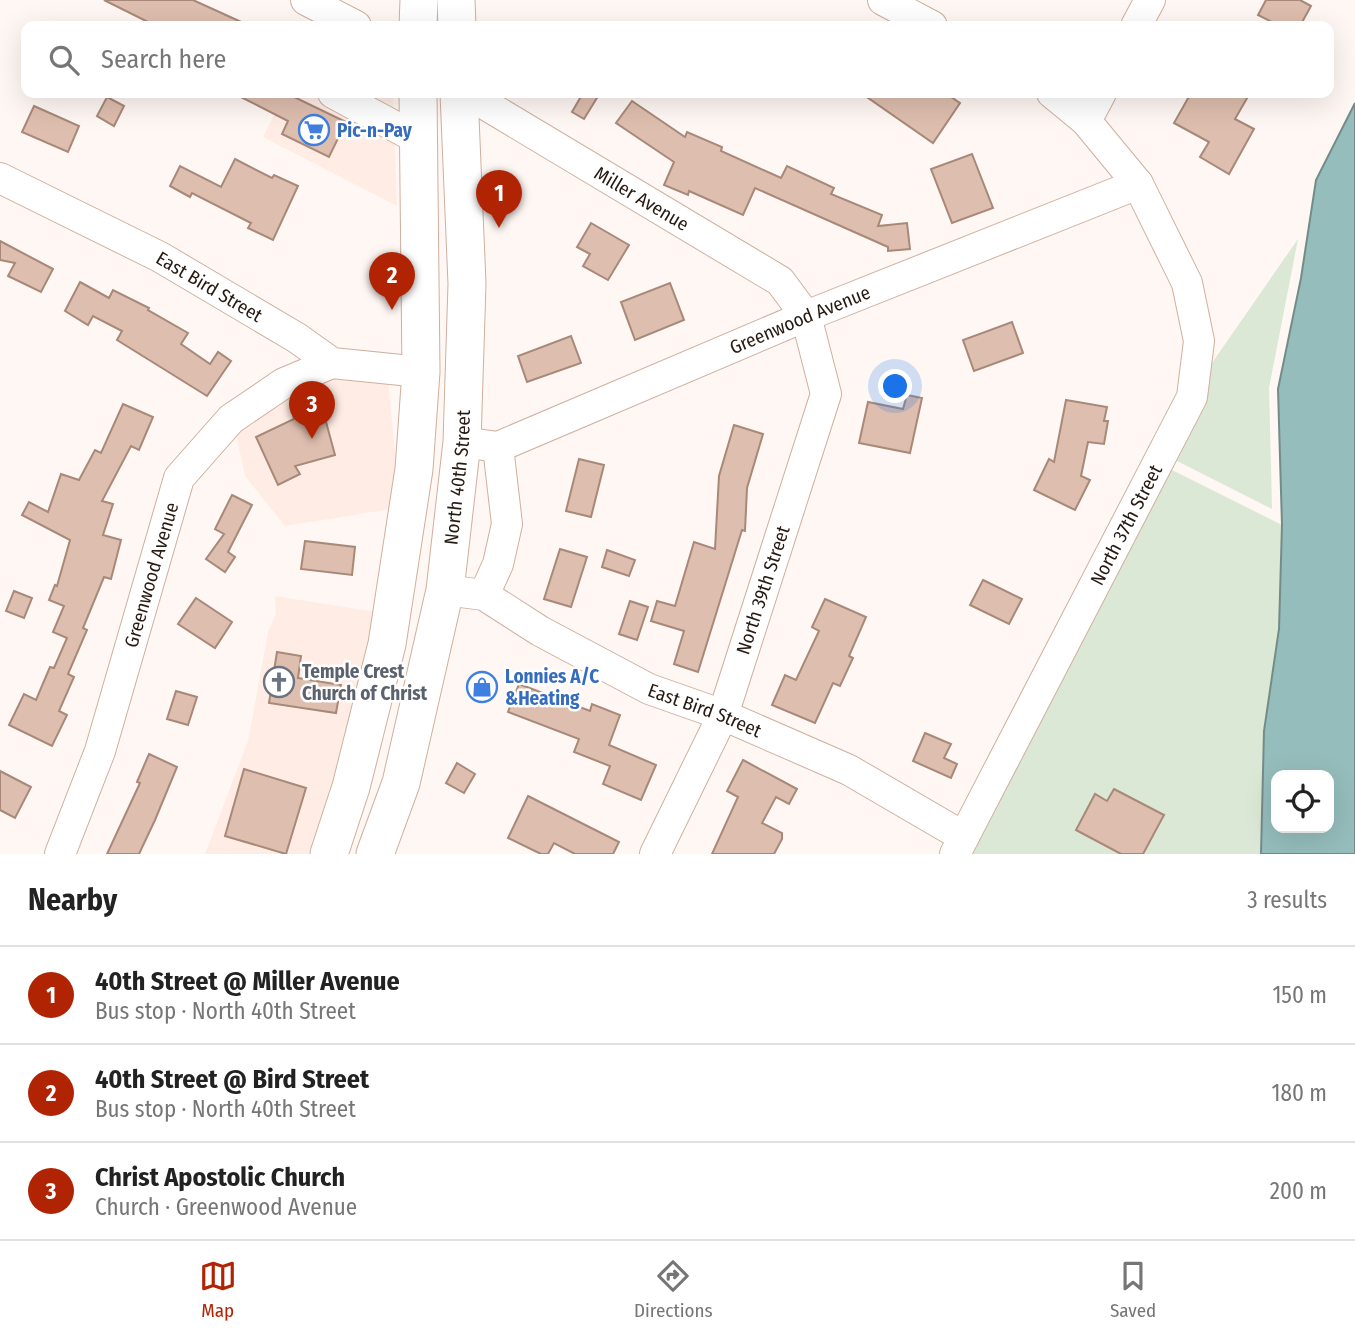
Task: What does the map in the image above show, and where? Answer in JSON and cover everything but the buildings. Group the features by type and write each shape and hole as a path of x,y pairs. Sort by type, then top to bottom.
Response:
{"main road":[{"path":"418,21 419,0"},
{"path":"456,0 457,21"},
{"path":"329,854 351,787 387,644 410,506 421,372 418,98"},
{"name":"North 40th Street","path":"375,854 401,783 445,590 462,442 467,284 460,98"}],"street":[{"path":"306,0 346,21"},
{"path":"883,0 923,21"},
{"path":"1139,21 1150,0"},
{"path":"342,98 420,140"},
{"name":"Miller Avenue","path":"474,98 780,281 806,316"},
{"name":"North 37th Street","path":"960,846 1192,397 1199,341 1187,283 1138,184 1086,121 1058,98"},
{"path":"1086,121 1098,98"},
{"name":"East Bird Street","path":"0,178 160,257 297,338 332,363 421,372"},
{"name":"Greenwood Avenue","path":"498,447 806,316 1138,184"},
{"name":"North 39th Street","path":"655,854 723,715 826,394 806,316"},
{"name":"Greenwood Avenue","path":"60,854 100,751 178,478 230,419 284,383 332,363"},
{"path":"462,442 498,447 507,524 498,564 484,595"},
{"name":"East Bird Street","path":"445,590 484,595 540,631 649,689 723,715 849,770 960,846"}],"shaded area":[{"path":"282,98 393,98 397,206 263,137"},
{"path":"332,374 388,380 400,505 377,642 318,854 205,854 248,741 268,632 276,613 275,596 376,610 391,509 285,526 245,476 235,430 288,393"}],"green space":[{"path":"1298,239 1269,388 1272,509 1175,460 1205,373"},
{"path":"1170,469 1282,525 1279,629 1264,731 1261,854 973,854"}],"water":[{"path":"1355,103 1355,854 1261,854 1264,731 1279,629 1282,525 1278,389 1301,278 1316,180"}],"place":[{"name":"Pic-n-Pay","path":"314,130"},
{"name":"40th Street @ Miller Avenue","path":"499,228"},
{"name":"40th Street @ Bird Street","path":"392,310"},
{"name":"Christ Apostolic Church","path":"312,439"},
{"name":"Temple Crest Church of Christ","path":"279,682"},
{"name":"Lonnies A/C &Heating","path":"482,687"}]}
